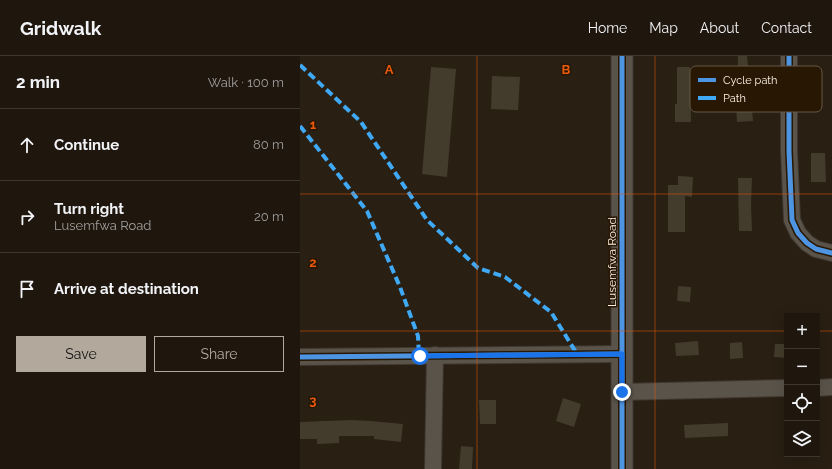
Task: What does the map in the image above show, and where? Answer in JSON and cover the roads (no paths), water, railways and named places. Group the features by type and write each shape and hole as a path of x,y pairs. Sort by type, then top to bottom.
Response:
{"street":[{"name":"Lusemfwa Road","path":"622,56 622,469"},
{"path":"789,56 789,66"},
{"path":"790,112 792,220 798,233 807,243 816,248 832,253"},
{"path":"300,357 622,354"},
{"path":"433,469 435,356"},
{"path":"820,388 832,387"},
{"path":"622,392 784,388"}]}
